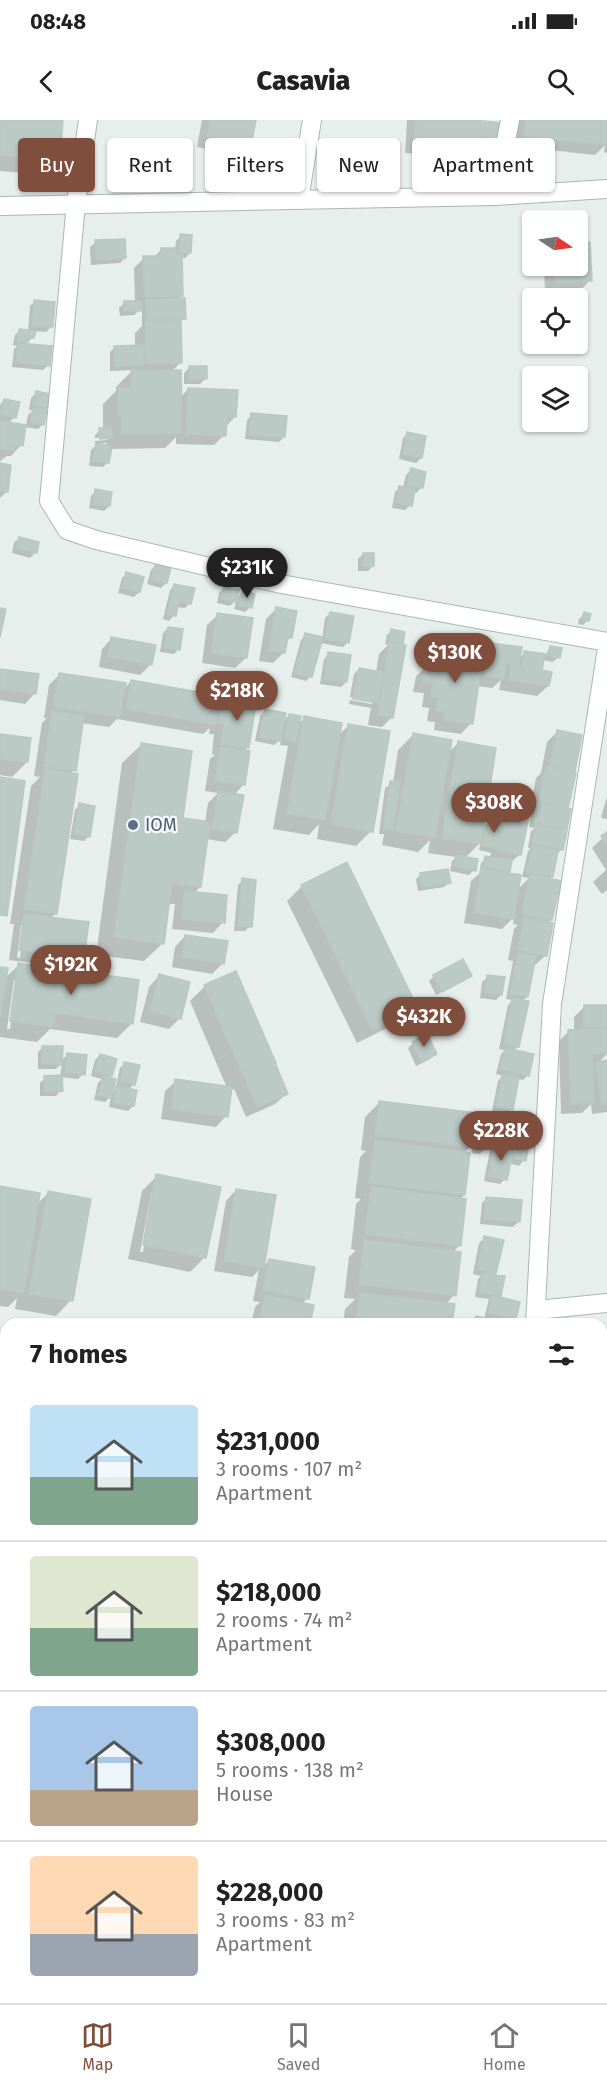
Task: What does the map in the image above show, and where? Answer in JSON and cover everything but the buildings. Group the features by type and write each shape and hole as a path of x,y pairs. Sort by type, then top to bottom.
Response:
{"street":[{"path":"88,120 76,203 49,501 67,530 96,540 281,584 607,642"},
{"path":"299,200 312,120"},
{"path":"495,196 510,120"},
{"path":"0,206 495,196 607,189"},
{"path":"607,648 552,1004 536,1317 607,1303"}],"place":[{"name":"IOM","path":"133,825"}]}
